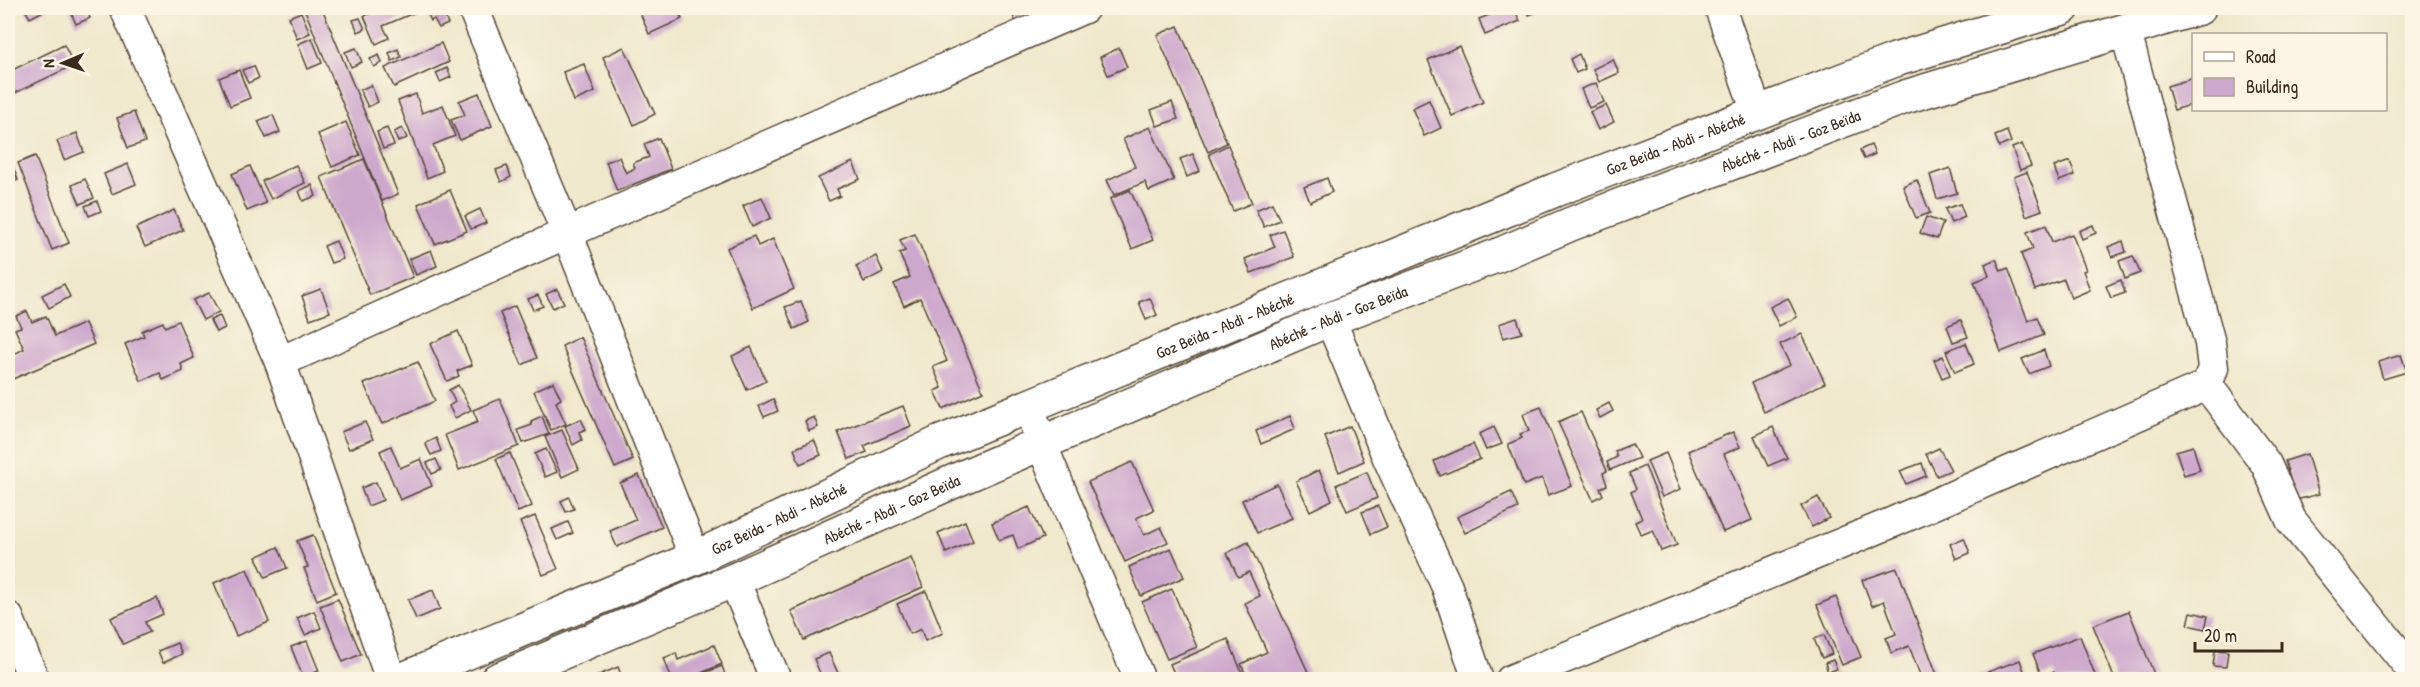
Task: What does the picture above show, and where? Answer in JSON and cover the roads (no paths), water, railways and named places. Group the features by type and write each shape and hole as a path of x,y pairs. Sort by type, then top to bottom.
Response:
{"main road":[{"name":"Goz Beïda - Abdi - Abéché","path":"401,680 695,558 941,442 1554,190 1895,60 2063,8"},
{"name":"Abéché - Abdi - Goz Beïda","path":"497,680 734,580 1041,443 1330,319 1496,256 1570,224 1905,97 2199,8"},
{"path":"1554,190 1570,224"}],"street":[{"path":"126,8 280,362 391,680"},
{"path":"473,8 567,233 695,558"},
{"path":"280,362 567,233 1084,8"},
{"path":"1719,8 1757,112"},
{"path":"1511,680 1891,523 2207,385 2213,368 2210,343 2125,29"},
{"path":"1330,319 1388,459 1447,587 1478,680"},
{"path":"2207,385 2266,464 2291,520 2412,670"},
{"path":"1029,406 1041,443 1140,680"},
{"path":"734,580 776,680"},
{"path":"8,617 34,680"}]}
